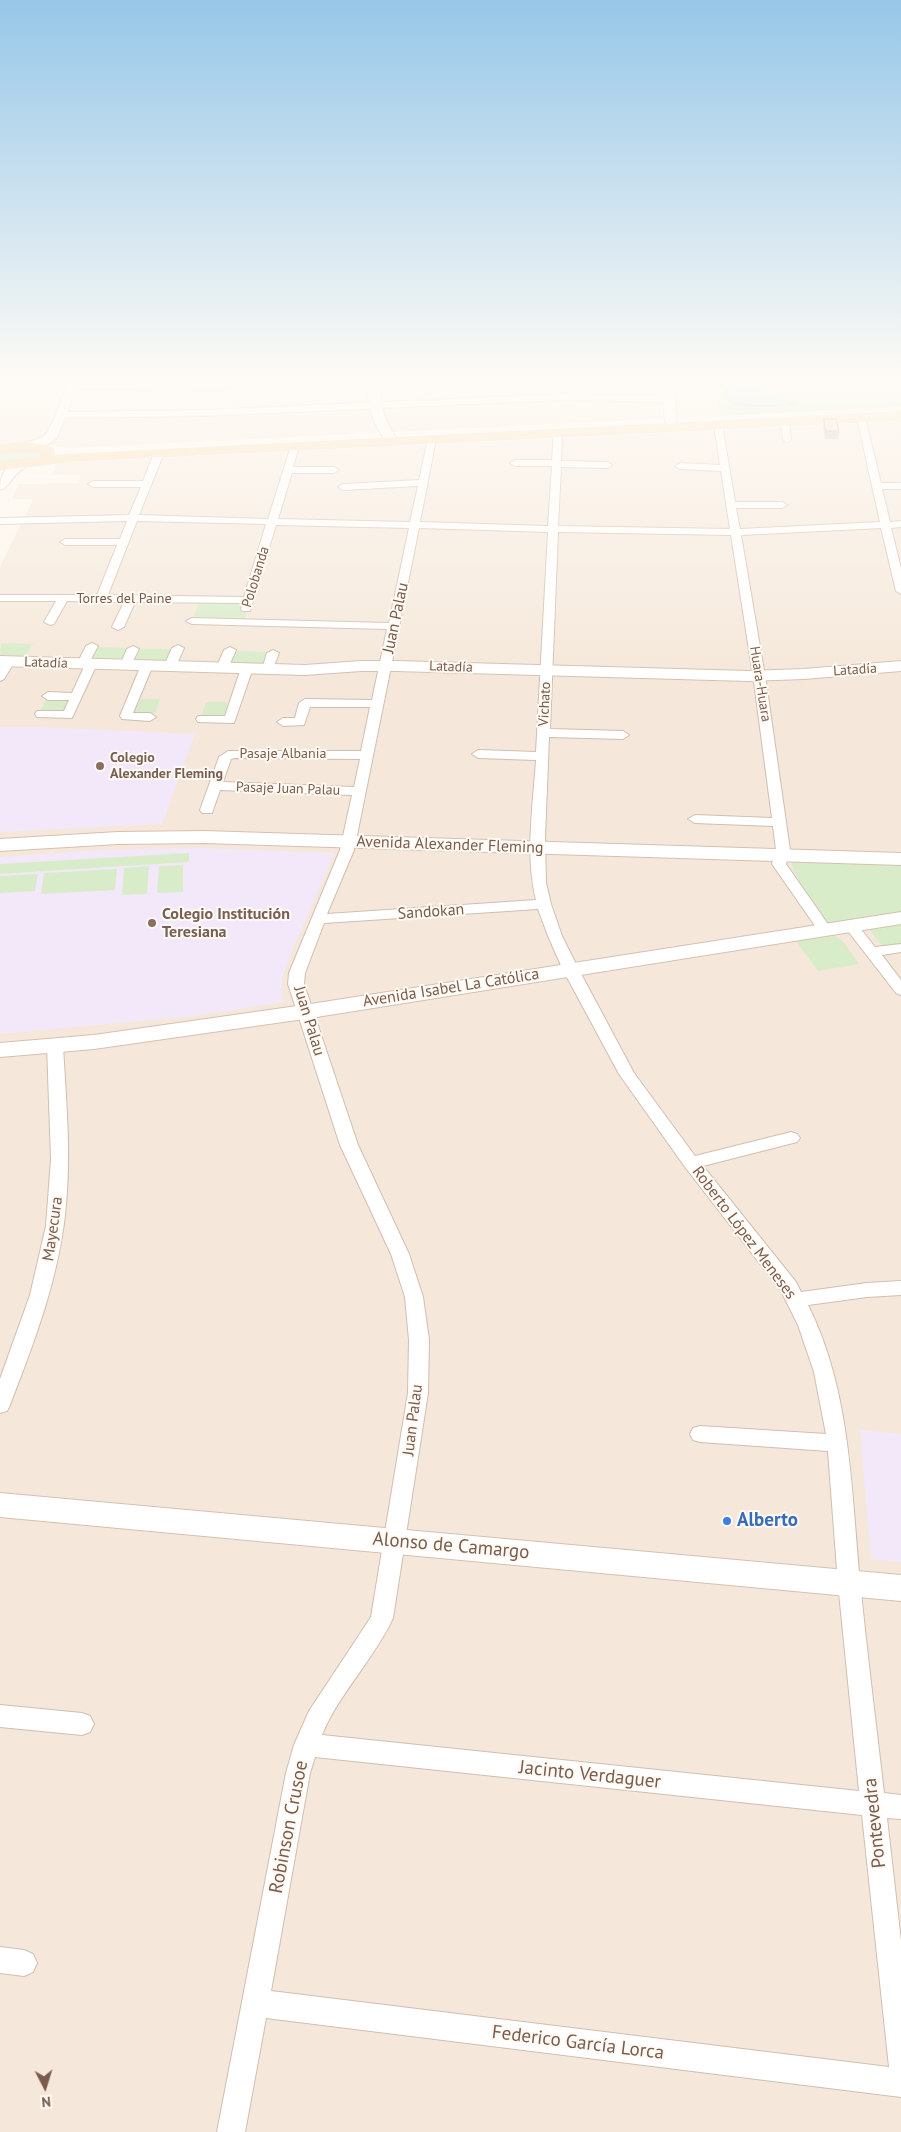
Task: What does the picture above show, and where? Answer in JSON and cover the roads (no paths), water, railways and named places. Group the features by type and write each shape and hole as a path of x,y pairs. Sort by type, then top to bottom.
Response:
{"street":[{"path":"101,598 149,478"},
{"name":"Polobanda","path":"244,622 243,619 248,600 285,478"},
{"name":"Juan Palau","path":"395,1541 418,1393 419,1340 414,1297 400,1254 349,1144 304,1012 296,978 318,919 346,854 424,478"},
{"name":"Vichato","path":"556,478 538,848 539,883 555,936 571,970"},
{"name":"Huara-Huara","path":"727,478 759,676 780,822 783,850 779,864 825,930"},
{"path":"875,478 901,591"},
{"path":"343,487 367,487 394,482 423,482"},
{"path":"93,484 147,484"},
{"path":"877,486 901,486"},
{"path":"731,504 782,505"},
{"path":"0,521 134,518 735,532 901,524"},
{"path":"65,542 124,542"},
{"name":"Torres del Paine","path":"0,598 248,600"},
{"path":"50,622 63,599"},
{"path":"118,627 131,599"},
{"path":"192,621 394,626"},
{"path":"41,714 68,715 92,646"},
{"path":"170,666 178,648"},
{"path":"126,665 133,649"},
{"path":"222,668 230,650"},
{"path":"268,669 273,653"},
{"path":"0,677 5,661"},
{"name":"Latadía","path":"5,661 305,670 386,666 759,676 901,666"},
{"path":"147,666 126,716 150,717"},
{"path":"202,719 230,720 247,668"},
{"path":"48,696 75,697"},
{"path":"284,722 300,722 300,703 378,704"},
{"path":"544,734 623,735"},
{"name":"Pasaje Albania","path":"207,810 225,757 232,754 367,755"},
{"path":"478,754 543,756"},
{"name":"Pasaje Juan Palau","path":"216,786 360,791"},
{"path":"695,819 780,822"},
{"name":"Avenida Alexander Fleming","path":"0,845 146,837 228,838 901,859"},
{"name":"Sandokan","path":"318,919 544,904"},
{"name":"Avenida Isabel La Católica","path":"0,1050 55,1046 304,1012 901,918"},
{"path":"851,926 901,990"},
{"path":"872,952 901,948"},
{"name":"Roberto López Meneses","path":"571,970 627,1074 691,1163 789,1287 797,1300 818,1350 838,1443 849,1583"},
{"name":"Mayecura","path":"0,1405 34,1316 50,1256 55,1224 59,1165 55,1046"},
{"path":"691,1163 792,1138"},
{"path":"797,1300 867,1290 901,1288"},
{"path":"700,1434 838,1443"},
{"name":"Alonso de Camargo","path":"0,1505 901,1588"},
{"name":"Robinson Crusoe","path":"231,2132 298,1773 306,1745 321,1713 371,1641 382,1618 395,1541"},
{"name":"Pontevedra","path":"849,1583 901,2063"},
{"path":"0,1716 82,1724"},
{"name":"Jacinto Verdaguer","path":"306,1745 901,1808"},
{"name":"Federico García Lorca","path":"255,2003 901,2083"}],"place":[{"name":"Colegio Alexander Fleming","path":"100,766"},
{"name":"Colegio Institución Teresiana","path":"152,923"},
{"name":"Alberto","path":"727,1521"}]}
